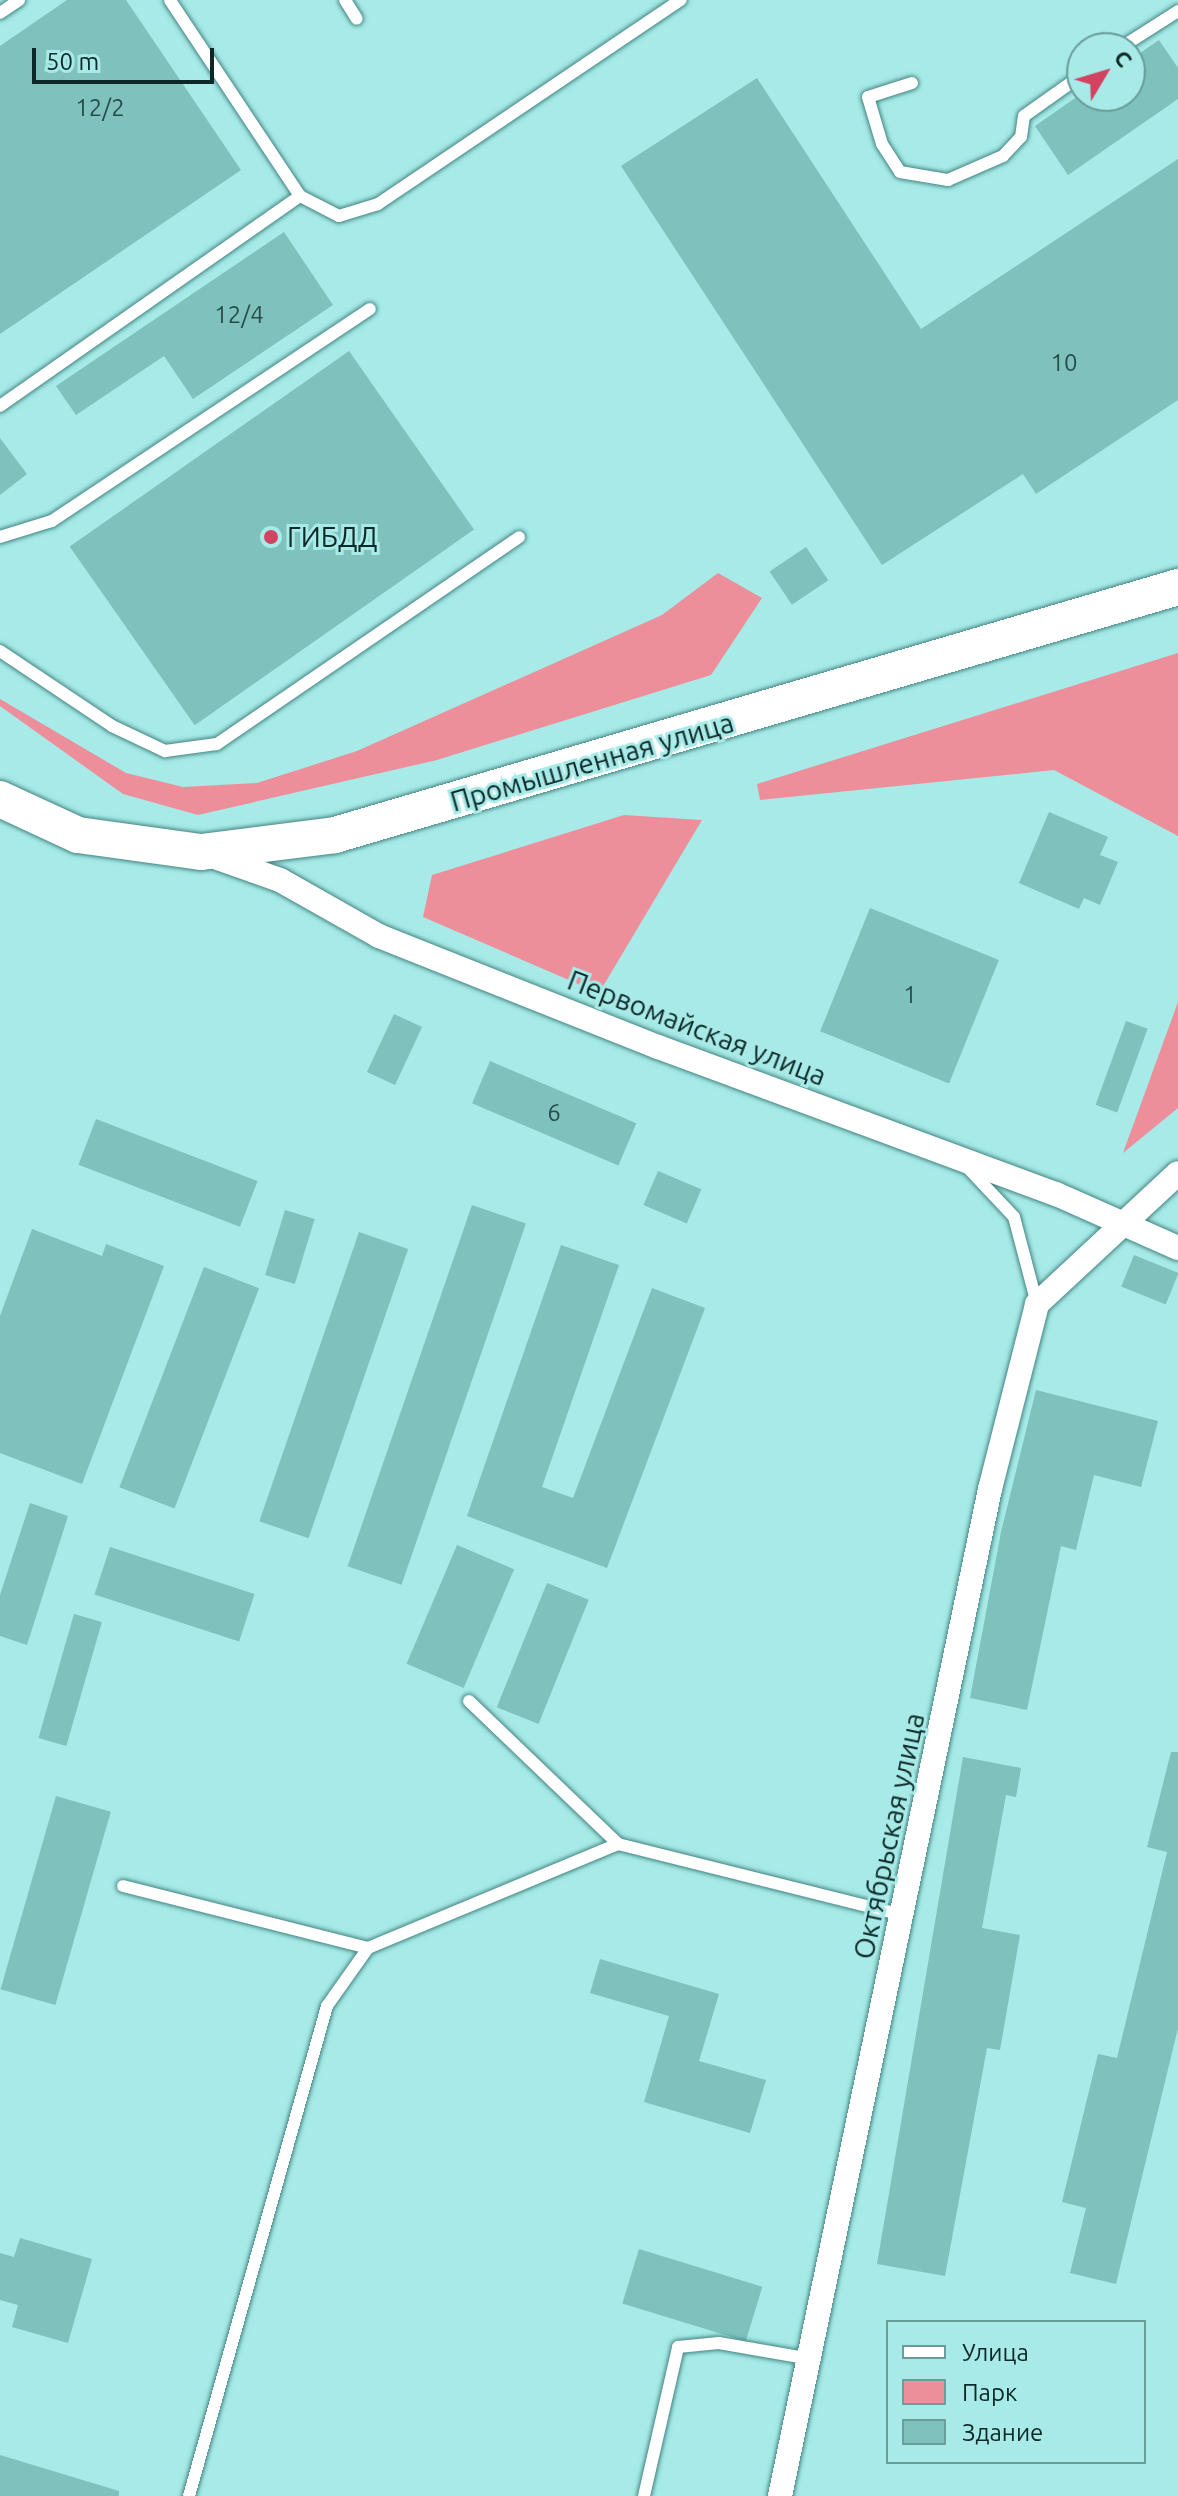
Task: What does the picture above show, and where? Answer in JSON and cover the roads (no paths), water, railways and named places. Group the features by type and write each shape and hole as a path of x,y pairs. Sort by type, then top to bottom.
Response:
{"main road":[{"name":"Промышленная улица","path":"0,799 78,835 201,852 335,835 1178,587"}],"street":[{"name":"Первомайская улица","path":"201,852 280,880 394,942 658,1047 957,1157 1178,1248"},
{"path":"1037,1304 1178,1173"},
{"name":"Октябрьская улица","path":"780,2496 990,1489 1037,1304"}],"lane":[{"path":"0,13 19,0"},
{"path":"170,0 300,196 339,216 378,204 681,0"},
{"path":"345,0 357,19"},
{"path":"1145,32 1178,11"},
{"path":"912,83 868,97 882,144 900,172 948,180 1003,156 1021,137 1024,116 1066,86"},
{"path":"0,406 300,196"},
{"path":"0,537 52,521 370,309"},
{"path":"0,651 112,726 165,751 217,744 519,537"},
{"path":"957,1157 1014,1217 1037,1304"},
{"path":"469,1701 618,1844 903,1915"},
{"path":"189,2496 327,2006 368,1948 618,1844"},
{"path":"123,1886 368,1948"},
{"path":"644,2496 678,2347 719,2343 811,2359"}],"place":[{"name":"ГИБДД","path":"271,537"}]}
